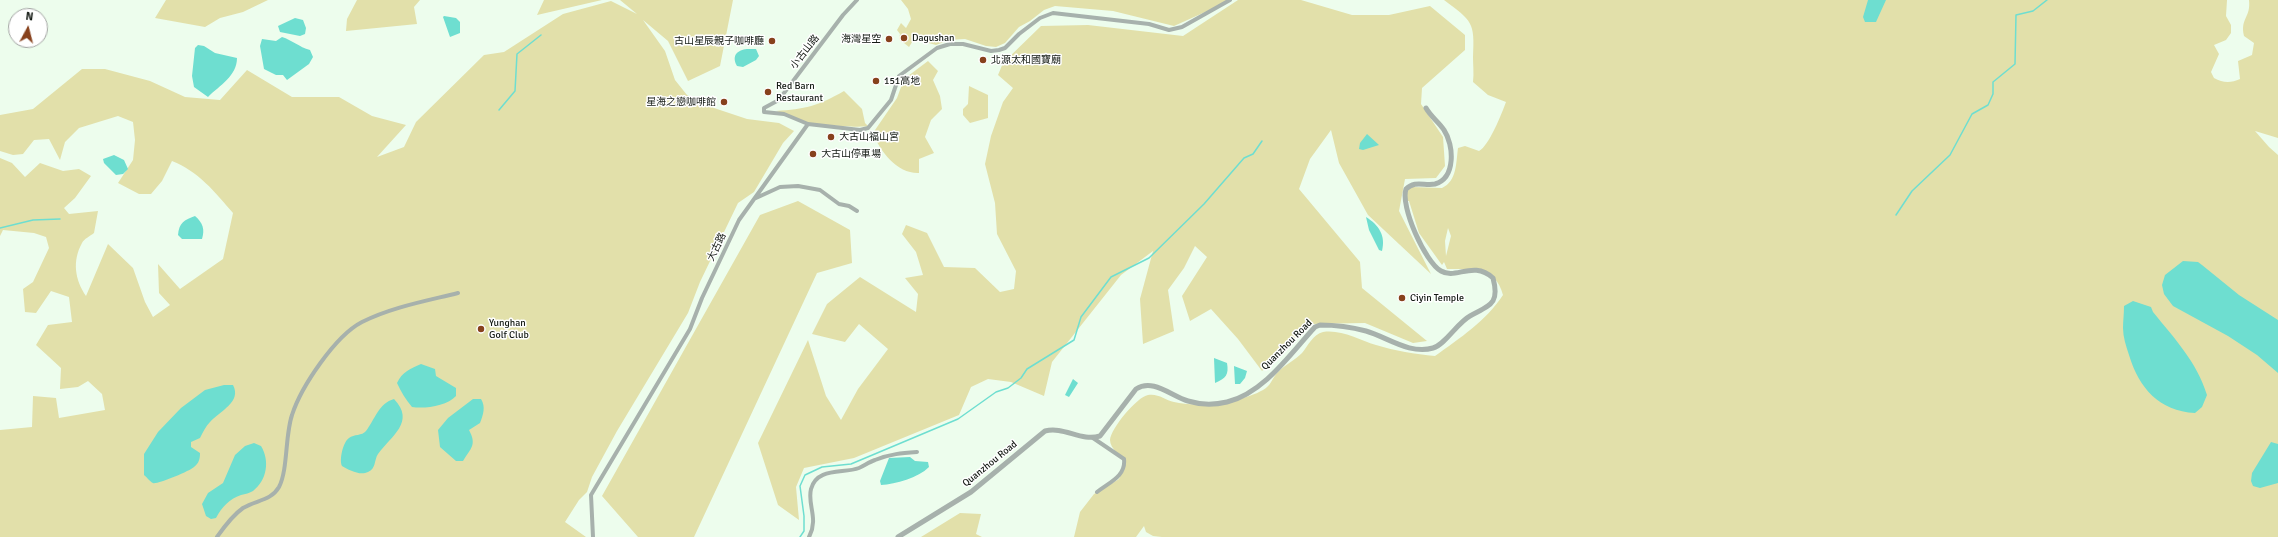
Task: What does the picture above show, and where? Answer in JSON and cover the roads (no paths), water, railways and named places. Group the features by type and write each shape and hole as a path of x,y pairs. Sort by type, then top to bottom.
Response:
{"street":[{"name":"小古山路","path":"808,124 784,114 764,112 764,108 777,101 784,93 856,0"},
{"path":"808,124 860,130 868,128 890,100 900,76 937,48 950,44 963,44 991,51 999,50 1005,48 1019,34 1040,18 1053,13 1149,24 1169,30 1182,27 1230,0"},
{"name":"Quanzhou Road","path":"898,537 971,492 1045,431 1060,430 1093,438 1104,432 1136,389 1144,385 1155,386 1187,400 1209,404 1228,402 1241,397 1266,378 1315,327 1320,325 1365,331 1398,344 1423,349 1434,348 1459,324 1491,305 1495,296 1493,278 1480,270 1468,270 1450,274 1441,271 1427,255 1406,212 1404,194 1406,189 1416,183 1434,184 1443,180 1451,168 1448,140 1444,131 1426,108"},
{"name":"大古路","path":"593,537 591,495 690,329 702,298 740,220 808,124"},
{"path":"756,198 780,187 798,186 820,190 839,204 849,206 857,211"},
{"path":"217,537 234,516 244,507 272,496 279,486 288,432 298,400 323,359 348,333 361,323 396,308 458,293"},
{"path":"1093,438 1124,459 1125,467 1122,473 1097,492"},
{"path":"809,537 814,528 811,490 814,482 824,474 858,468 875,460 895,454 917,452"}],"water":[{"path":"1868,0 1886,0 1876,22 1865,22 1863,17"},
{"path":"443,17 456,18 460,22 460,33 450,37"},
{"path":"295,18 303,20 306,28 305,34 300,36 280,32 278,26"},
{"path":"282,37 310,50 313,57 309,64 287,80 283,75 276,75 264,69 260,46 262,39 276,41"},
{"path":"198,45 204,46 215,53 237,58 231,75 208,97 194,87 192,76 195,48"},
{"path":"747,49 756,49 759,56 756,60 743,67 737,66 735,62 736,54"},
{"path":"1367,134 1379,145 1363,150 1359,149 1360,143"},
{"path":"114,155 124,160 128,169 123,174 116,175 104,163 103,159"},
{"path":"195,216 203,226 202,239 182,239 178,235 181,225 188,219"},
{"path":"1366,217 1378,227 1380,231 1383,240 1382,251 1379,250 1369,230"},
{"path":"2183,261 2198,262 2239,295 2278,320 2278,373 2257,355 2228,336 2173,306 2164,294 2162,285 2165,275"},
{"path":"2133,301 2151,307 2153,312 2191,361 2203,383 2207,395 2202,407 2195,413 2171,408 2161,402 2152,396 2138,378 2128,352 2123,331 2124,306"},
{"path":"1214,358 1227,363 1228,367 1226,376 1215,383"},
{"path":"421,364 435,369 436,376 456,388 456,396 447,402 436,406 423,408 412,407 397,383 404,373"},
{"path":"1234,366 1247,371 1245,378 1240,384 1235,384"},
{"path":"1073,379 1078,383 1069,397 1065,395"},
{"path":"224,385 233,385 235,396 229,406 209,424 200,438 191,442 191,447 200,453 197,464 191,469 173,477 160,482 151,482 144,475 144,454 158,432 181,408 205,390"},
{"path":"394,399 400,407 403,415 402,422 395,435 378,454 374,467 371,471 365,473 355,472 342,466 341,456 343,447 347,440 351,437 364,433 381,408 389,401"},
{"path":"473,399 481,399 483,402 483,414 480,423 469,430 473,439 471,449 463,461 456,461 440,447 438,430 448,418"},
{"path":"2271,442 2278,444 2278,483 2260,488 2253,486 2251,481 2252,473"},
{"path":"254,443 261,446 266,458 266,470 258,487 249,493 229,501 216,518 211,519 206,516 202,504 208,493 223,483 235,455 245,446"},
{"path":"910,457 915,461 928,462 929,467 906,480 881,485 880,481 889,458"}],"waterway":[{"path":"1896,215 1912,191 1950,155 1972,114 1988,105 1993,94 1993,82 2015,64 2016,15 2033,11 2047,0"},
{"path":"499,110 515,91 517,54 541,35"},
{"path":"800,537 804,531 804,516 800,486 805,475 822,467 851,464 958,419 996,392 1008,388 1021,378 1027,369 1074,340 1081,317 1111,277 1149,258 1204,204 1244,158 1253,154 1262,141"},
{"path":"0,228 33,220 60,219"}],"place":[{"name":"Dagushan","path":"904,38"},
{"name":"海灣星空","path":"889,39"},
{"name":"古山星辰親子咖啡廳","path":"772,41"},
{"name":"北源太和國寶廟","path":"983,60"},
{"name":"151高地","path":"876,81"},
{"name":"Red Barn Restaurant","path":"768,92"},
{"name":"星海之戀咖啡館","path":"724,102"},
{"name":"大古山福山宮","path":"831,137"},
{"name":"大古山停車場","path":"813,154"},
{"name":"Ciyin Temple","path":"1402,298"},
{"name":"Yunghan Golf Club","path":"481,329"}]}
